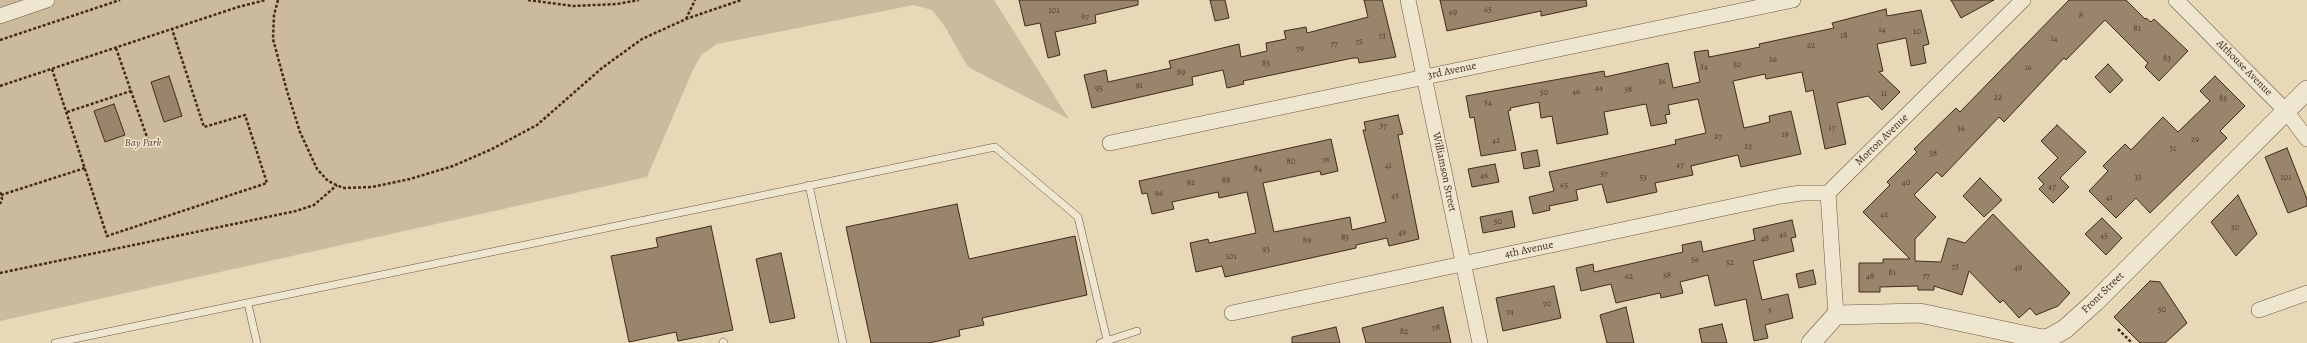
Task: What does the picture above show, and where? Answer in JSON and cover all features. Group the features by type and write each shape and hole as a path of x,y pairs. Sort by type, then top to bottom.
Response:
{"street":[{"path":"0,16 47,0"},
{"name":"Williamson Street","path":"1408,0 1480,343"},
{"name":"3rd Avenue","path":"1110,143 1793,0"},
{"name":"Morton Avenue","path":"1828,193 2024,0"},
{"name":"Althouse Avenue","path":"2176,0 2286,110 2307,139"},
{"name":"Front Street","path":"1836,315 1920,313 2042,339 2048,338 2065,329 2095,302 2307,90"},
{"name":"4th Avenue","path":"1232,313 1782,196 1801,193 1828,193"},
{"path":"1811,343 1836,315 1828,193"},
{"path":"2259,310 2307,293"}],"lane":[{"path":"55,343 248,304 995,147 1078,217 1107,340"},
{"path":"809,185 843,343"},
{"path":"248,304 257,343"},
{"path":"1100,343 1137,331"}],"path":[{"path":"0,40 120,0"},
{"path":"0,86 266,0"},
{"path":"278,0 274,16 273,39 300,132 317,169 328,181 343,188 372,187 410,179 453,166 490,150 537,125 602,68 642,39 686,19 741,0"},
{"path":"528,0 573,6 617,4 639,0"},
{"path":"686,19 695,0"},
{"path":"52,68 107,236 267,183 245,115 204,127 172,30"},
{"path":"116,48 149,143"},
{"path":"67,112 131,91"},
{"path":"0,204 1,193 85,168"},
{"path":"0,273 296,211 314,205 337,185"},
{"path":"2118,329 2132,343"}],"green space":[{"name":"Bay Park","path":"0,0 994,0 1069,119 968,67 944,25 932,10 914,5 717,44 701,55 692,72 647,177 0,321"}],"building":[{"path":"1019,0 1138,0 1138,5 1095,15 1096,23 1055,32 1060,55 1048,58 1040,23 1025,26"},
{"path":"1210,0 1225,0 1229,18 1215,21"},
{"path":"1364,0 1382,0 1396,57 1359,63 1358,58 1353,58 1243,81 1244,84 1227,88 1223,70 1192,77 1193,85 1092,108 1084,75 1106,70 1108,82 1171,68 1169,61 1239,44 1241,57 1267,51 1266,43 1286,39 1284,31 1306,27 1307,33 1368,17"},
{"path":"1440,0 1586,0 1587,6 1541,16 1541,11 1447,31"},
{"path":"1951,0 1994,0 1961,18"},
{"path":"2069,0 2126,0 2145,19 2146,18 2151,22 2154,19 2188,51 2159,81 2145,67 2148,63 2105,20 2066,60 2064,58 2004,122 1999,117 1942,177 1937,172 1914,195 1936,217 1915,239 1915,261 1941,262 1948,238 1965,243 1993,214 2070,293 2058,306 2036,315 2030,308 2019,318 2003,300 2000,303 1969,271 1962,295 1934,286 1934,290 1918,290 1918,286 1880,287 1880,292 1859,292 1859,263 1883,263 1883,259 1910,259 1863,212 1890,185 1887,182 1917,152 1914,149 1956,108 1960,112"},
{"path":"1886,9 1887,16 1921,10 1929,44 1923,46 1926,63 1911,66 1906,38 1877,44 1883,71 1879,72 1900,92 1882,110 1868,96 1837,103 1846,144 1825,149 1813,90 1806,92 1802,72 1766,79 1765,74 1733,81 1744,128 1770,122 1769,116 1791,111 1801,154 1741,167 1738,155 1691,166 1693,175 1655,183 1657,192 1607,203 1602,184 1576,190 1578,200 1549,206 1550,210 1533,214 1529,197 1554,191 1549,172 1676,144 1675,140 1706,133 1698,99 1668,105 1670,114 1665,115 1667,123 1651,126 1646,104 1604,112 1608,134 1557,144 1552,116 1541,118 1539,102 1510,108 1511,110 1508,111 1516,150 1481,156 1474,117 1470,118 1466,96 1604,71 1605,77 1668,63 1673,88 1700,82 1694,52 1708,50 1709,57 1760,47 1759,44 1834,28 1832,23"},
{"path":"2108,64 2123,80 2110,93 2095,77"},
{"path":"169,76 182,116 164,122 151,82"},
{"path":"2215,76 2245,106 2220,131 2227,138 2150,213 2136,198 2116,218 2089,191 2108,171 2103,166 2125,144 2131,150 2163,117 2178,132 2210,101 2200,91"},
{"path":"114,104 125,135 105,142 94,111"},
{"path":"1398,115 1403,134 1398,135 1419,239 1389,246 1387,238 1356,245 1356,248 1225,277 1222,266 1196,272 1190,243 1208,239 1209,243 1256,233 1247,192 1219,198 1218,192 1172,202 1174,209 1152,214 1147,193 1142,194 1139,181 1331,139 1338,171 1321,175 1320,171 1263,183 1274,232 1350,217 1352,230 1386,222 1363,130 1366,130 1364,122"},
{"path":"2057,125 2086,152 2060,178 2069,187 2053,203 2039,189 2044,184 2038,178 2058,158 2041,141"},
{"path":"2287,148 2307,199 2307,206 2288,213 2265,157"},
{"path":"1537,150 1540,166 1524,169 1521,153"},
{"path":"1495,164 1499,182 1472,187 1468,169"},
{"path":"1980,178 2002,200 1984,217 1963,196"},
{"path":"2238,195 2257,234 2236,256 2211,222"},
{"path":"957,204 969,259 1075,236 1087,295 982,318 984,325 959,330 960,336 929,343 871,343 846,227"},
{"path":"1512,211 1515,227 1483,233 1480,217"},
{"path":"2102,218 2122,238 2106,255 2085,234"},
{"path":"1792,220 1796,237 1791,238 1794,251 1753,261 1762,300 1788,294 1793,318 1765,325 1768,338 1754,341 1746,299 1715,306 1708,275 1680,282 1683,293 1661,298 1660,293 1616,303 1611,284 1581,291 1576,268 1593,264 1594,272 1683,252 1682,245 1701,241 1703,252 1755,240 1753,229"},
{"path":"711,226 733,330 678,341 676,332 629,342 611,256 658,247 656,238"},
{"path":"781,253 795,318 770,323 756,259"},
{"path":"1813,270 1816,284 1799,288 1796,274"},
{"path":"2150,281 2160,282 2187,323 2165,343 2140,343 2114,317"},
{"path":"1554,286 1561,318 1503,331 1496,298"},
{"path":"1443,307 1451,343 1366,343 1362,328"},
{"path":"1626,307 1634,343 1607,343 1600,315"},
{"path":"1722,324 1727,343 1702,343 1699,329"},
{"path":"1336,327 1340,343 1292,343 1292,337"}]}
